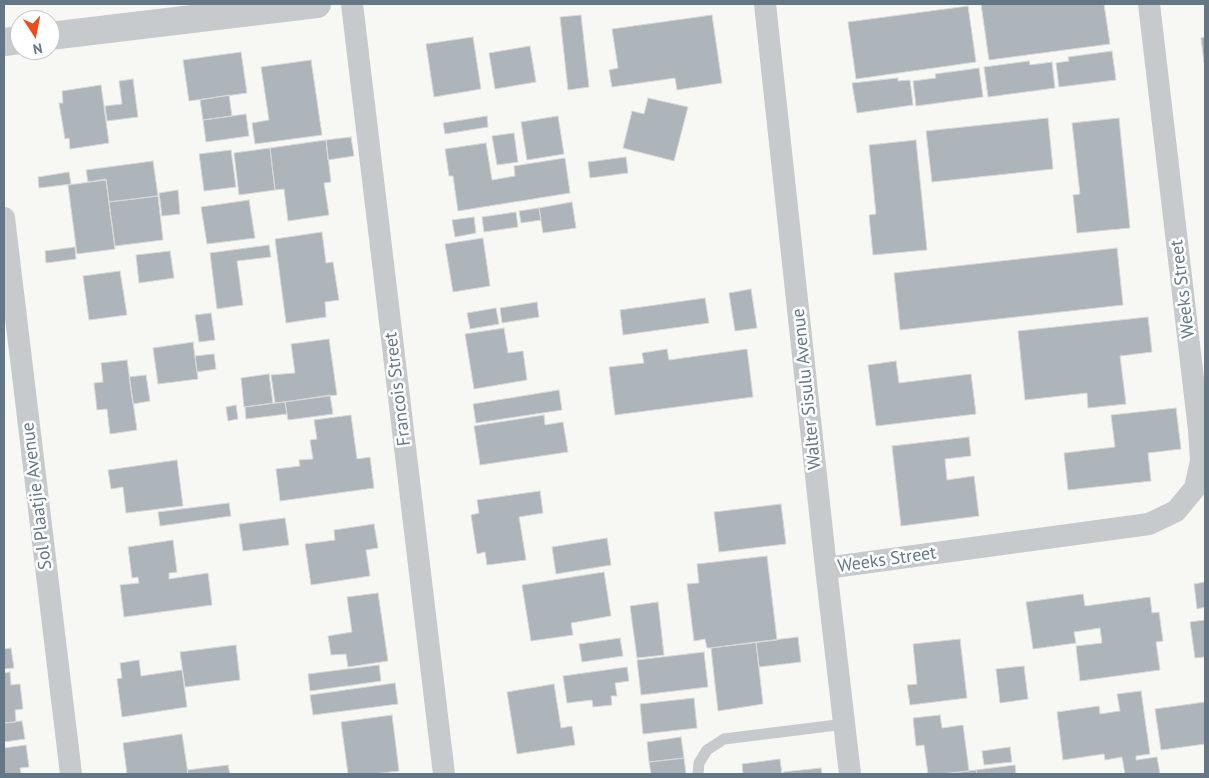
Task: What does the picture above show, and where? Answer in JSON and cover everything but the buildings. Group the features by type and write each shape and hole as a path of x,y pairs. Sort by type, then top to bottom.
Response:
{"street":[{"path":"60,35 317,4"},
{"name":"Francois Street","path":"352,4 444,774"},
{"name":"Walter Sisulu Avenue","path":"765,4 850,774"},
{"name":"Weeks Street","path":"826,568 1149,524 1176,511 1194,488 1201,461 1199,430 1150,4"},
{"name":"Sol Plaatjie Avenue","path":"4,218 71,774"}],"lane":[{"path":"698,774 699,762 708,750 724,740 845,724"}]}
